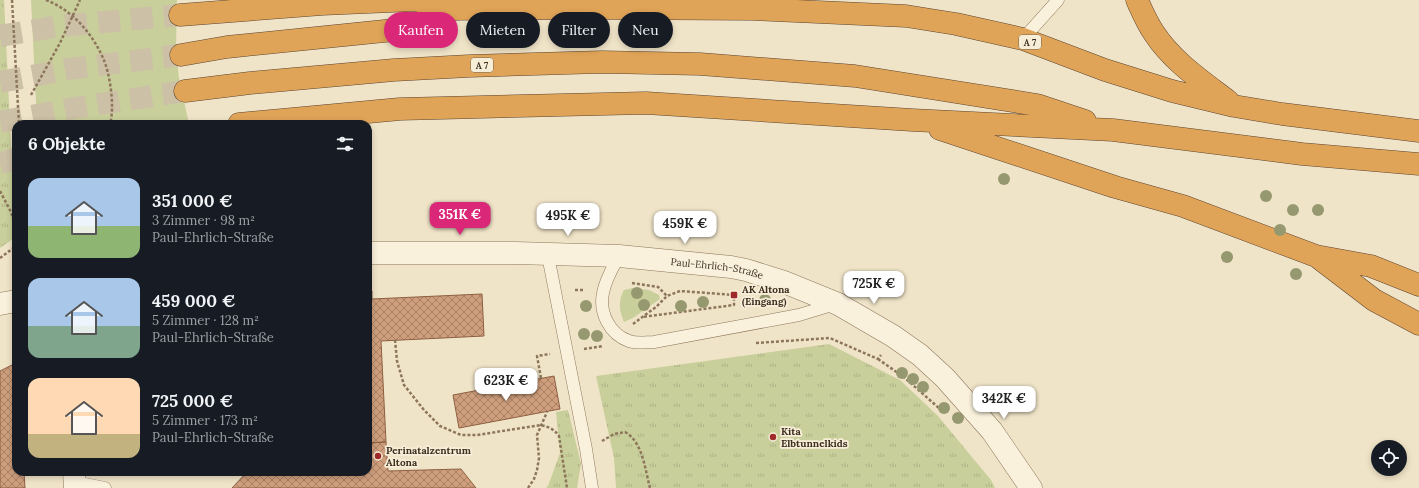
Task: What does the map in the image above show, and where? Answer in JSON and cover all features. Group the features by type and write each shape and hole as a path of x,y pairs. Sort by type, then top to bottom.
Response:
{"highway":[{"name":"A 7","path":"180,15 322,4 415,0 454,9 752,9 906,16 956,24 1023,39 1113,72 1172,90 1234,106 1282,114 1419,131"},
{"path":"752,9 778,0"},
{"path":"1137,0 1153,32 1164,46 1188,70 1234,106"},
{"name":"A 7","path":"181,55 227,47 414,28 454,9"},
{"name":"A 7","path":"185,91 394,70 457,66 602,62 700,64 855,76 1037,105 1113,130"},
{"name":"A 7","path":"281,120 400,109 646,103 912,120 1113,130 1302,154 1419,164"},
{"path":"912,120 1114,188 1183,206 1316,256 1371,266 1419,285"},
{"path":"1316,256 1374,300 1419,324"}],"street":[{"name":"Paul-Ehrlich-Straße","path":"372,253 403,252 619,256 722,266 746,270 784,282 838,304 893,336 920,355 945,378 992,431 1031,488"},
{"path":"0,304 12,302"}],"lane":[{"path":"1023,39 1058,0"},
{"path":"550,254 550,266 586,449 592,488"},
{"path":"619,256 603,291 603,311 607,323 618,336 629,341 654,342 799,314 838,304"},
{"path":"75,481 105,488"}],"path":[{"path":"12,0 19,120"},
{"path":"46,0 56,4 73,16 88,34 103,58 112,94 110,120"},
{"path":"30,95 60,43 80,0"},
{"path":"0,191 12,217"},
{"path":"0,258 12,249"},
{"path":"632,284 658,287 667,296"},
{"path":"628,328 642,317 656,308 667,296 680,290 734,295 734,305 642,317"},
{"path":"395,340 397,361 404,385 424,410 440,426 461,435 477,435 541,425 550,427 554,430 559,436 565,471 566,488"},
{"path":"878,359 905,378 942,411"},
{"path":"528,488 534,479 537,470 539,458 537,435 547,412"},
{"path":"565,471 586,449 614,434 625,432 631,436 638,447 650,488"}],"green space":[{"path":"0,0 4,0 12,152 12,240 0,248"},
{"path":"31,0 177,0 176,51 179,78 188,120 37,120"},
{"path":"633,288 649,290 659,295 660,299 633,318 624,322 620,310 621,298 624,290"},
{"path":"829,344 900,380 938,416 991,480 995,488 616,488 614,458 596,376"},
{"path":"568,410 581,464 577,488 546,488 560,453 556,412"}],"building":[{"path":"482,294 484,336 381,341 386,442 372,443 372,299"},
{"path":"12,365 12,476 24,476 25,488 0,488 0,371"},
{"path":"554,376 560,409 459,428 453,395"},
{"name":"Perinatalzentrum Altona","path":"386,442 388,471 461,469 476,488 232,488 243,476 372,476 372,443"}],"tunnel":[{"path":"0,36 60,26 180,15"},
{"path":"0,82 69,69 181,55"},
{"path":"0,122 74,108 185,91"},
{"path":"0,163 12,160"}],"place":[{"name":"AK Altona (Eingang)","path":"734,295"},
{"name":"Kita Elbtunnelkids","path":"773,437"},
{"name":"Perinatalzentrum Altona","path":"378,456"}]}
